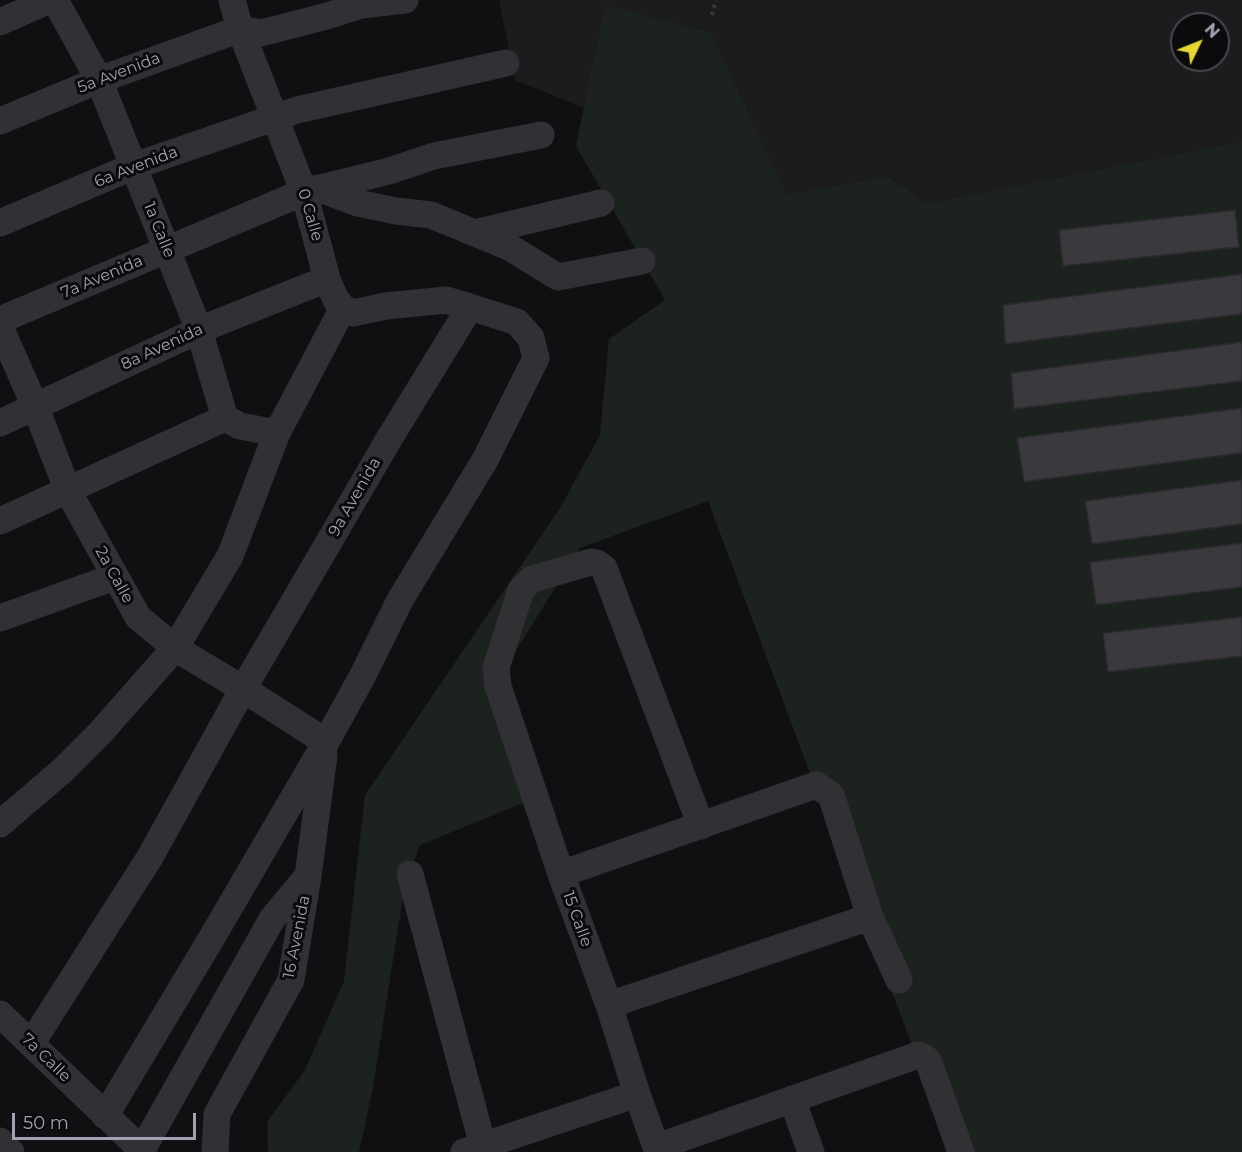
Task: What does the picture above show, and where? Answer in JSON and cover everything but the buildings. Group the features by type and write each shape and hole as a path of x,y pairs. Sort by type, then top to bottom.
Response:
{"street":[{"path":"0,22 50,0"},
{"name":"1a Calle","path":"55,0 99,80 134,166 199,330 225,418"},
{"name":"0 Calle","path":"232,0 240,29 275,118 311,190 327,279 336,300 343,308"},
{"path":"240,29 261,33 361,5 405,0"},
{"name":"5a Avenida","path":"0,121 99,80 240,29"},
{"name":"6a Avenida","path":"0,223 134,166 297,110 506,63"},
{"name":"7a Avenida","path":"0,320 311,190 389,171 434,156 541,135"},
{"path":"311,190 396,211 431,215 509,247 558,277 642,261"},
{"path":"475,233 602,202"},
{"name":"8a Avenida","path":"0,423 199,330 327,279"},
{"path":"0,824 63,770 100,733 175,648 230,556 276,433 343,308 353,313 386,306 446,300 517,322 531,338 536,358 490,452 400,600 362,677 326,742 105,1116"},
{"name":"9a Avenida","path":"31,1044 150,857 243,689 389,439 470,307"},
{"name":"2a Calle","path":"0,327 35,406 68,491 138,618 175,648 326,742"},
{"path":"0,521 225,418 240,426 276,433"},
{"name":"15 Calle","path":"658,1149 637,1094 609,1005 561,874 498,686 496,668 521,590 532,579 591,562 604,568 701,826"},
{"path":"0,618 114,577"},
{"name":"16 Avenida","path":"215,1152 217,1114 291,980 326,742"},
{"path":"561,874 816,785 831,795 870,917 899,980"},
{"path":"410,874 473,1149 637,1094"},
{"path":"143,1151 272,919 308,876"},
{"path":"609,1005 870,917"},
{"name":"7a Calle","path":"0,1014 143,1151"},
{"path":"658,1149 918,1055 924,1057 929,1063 961,1152"},
{"path":"792,1099 811,1152"},
{"path":"0,1141 11,1152"}],"path":[{"path":"712,15 716,0"}],"shaded area":[{"path":"499,0 1242,0 1242,141 928,203 888,176 787,194 711,32 605,6 585,108 515,80"},
{"path":"605,5 711,32 787,194 888,176 928,203 1242,141 1242,1152 952,1152 708,501 580,548 491,691 531,800 420,845 404,890 373,1087 359,1152 268,1152 267,1122 305,1070 344,981 365,795 560,508 600,435 609,339 665,300 576,146"}]}
